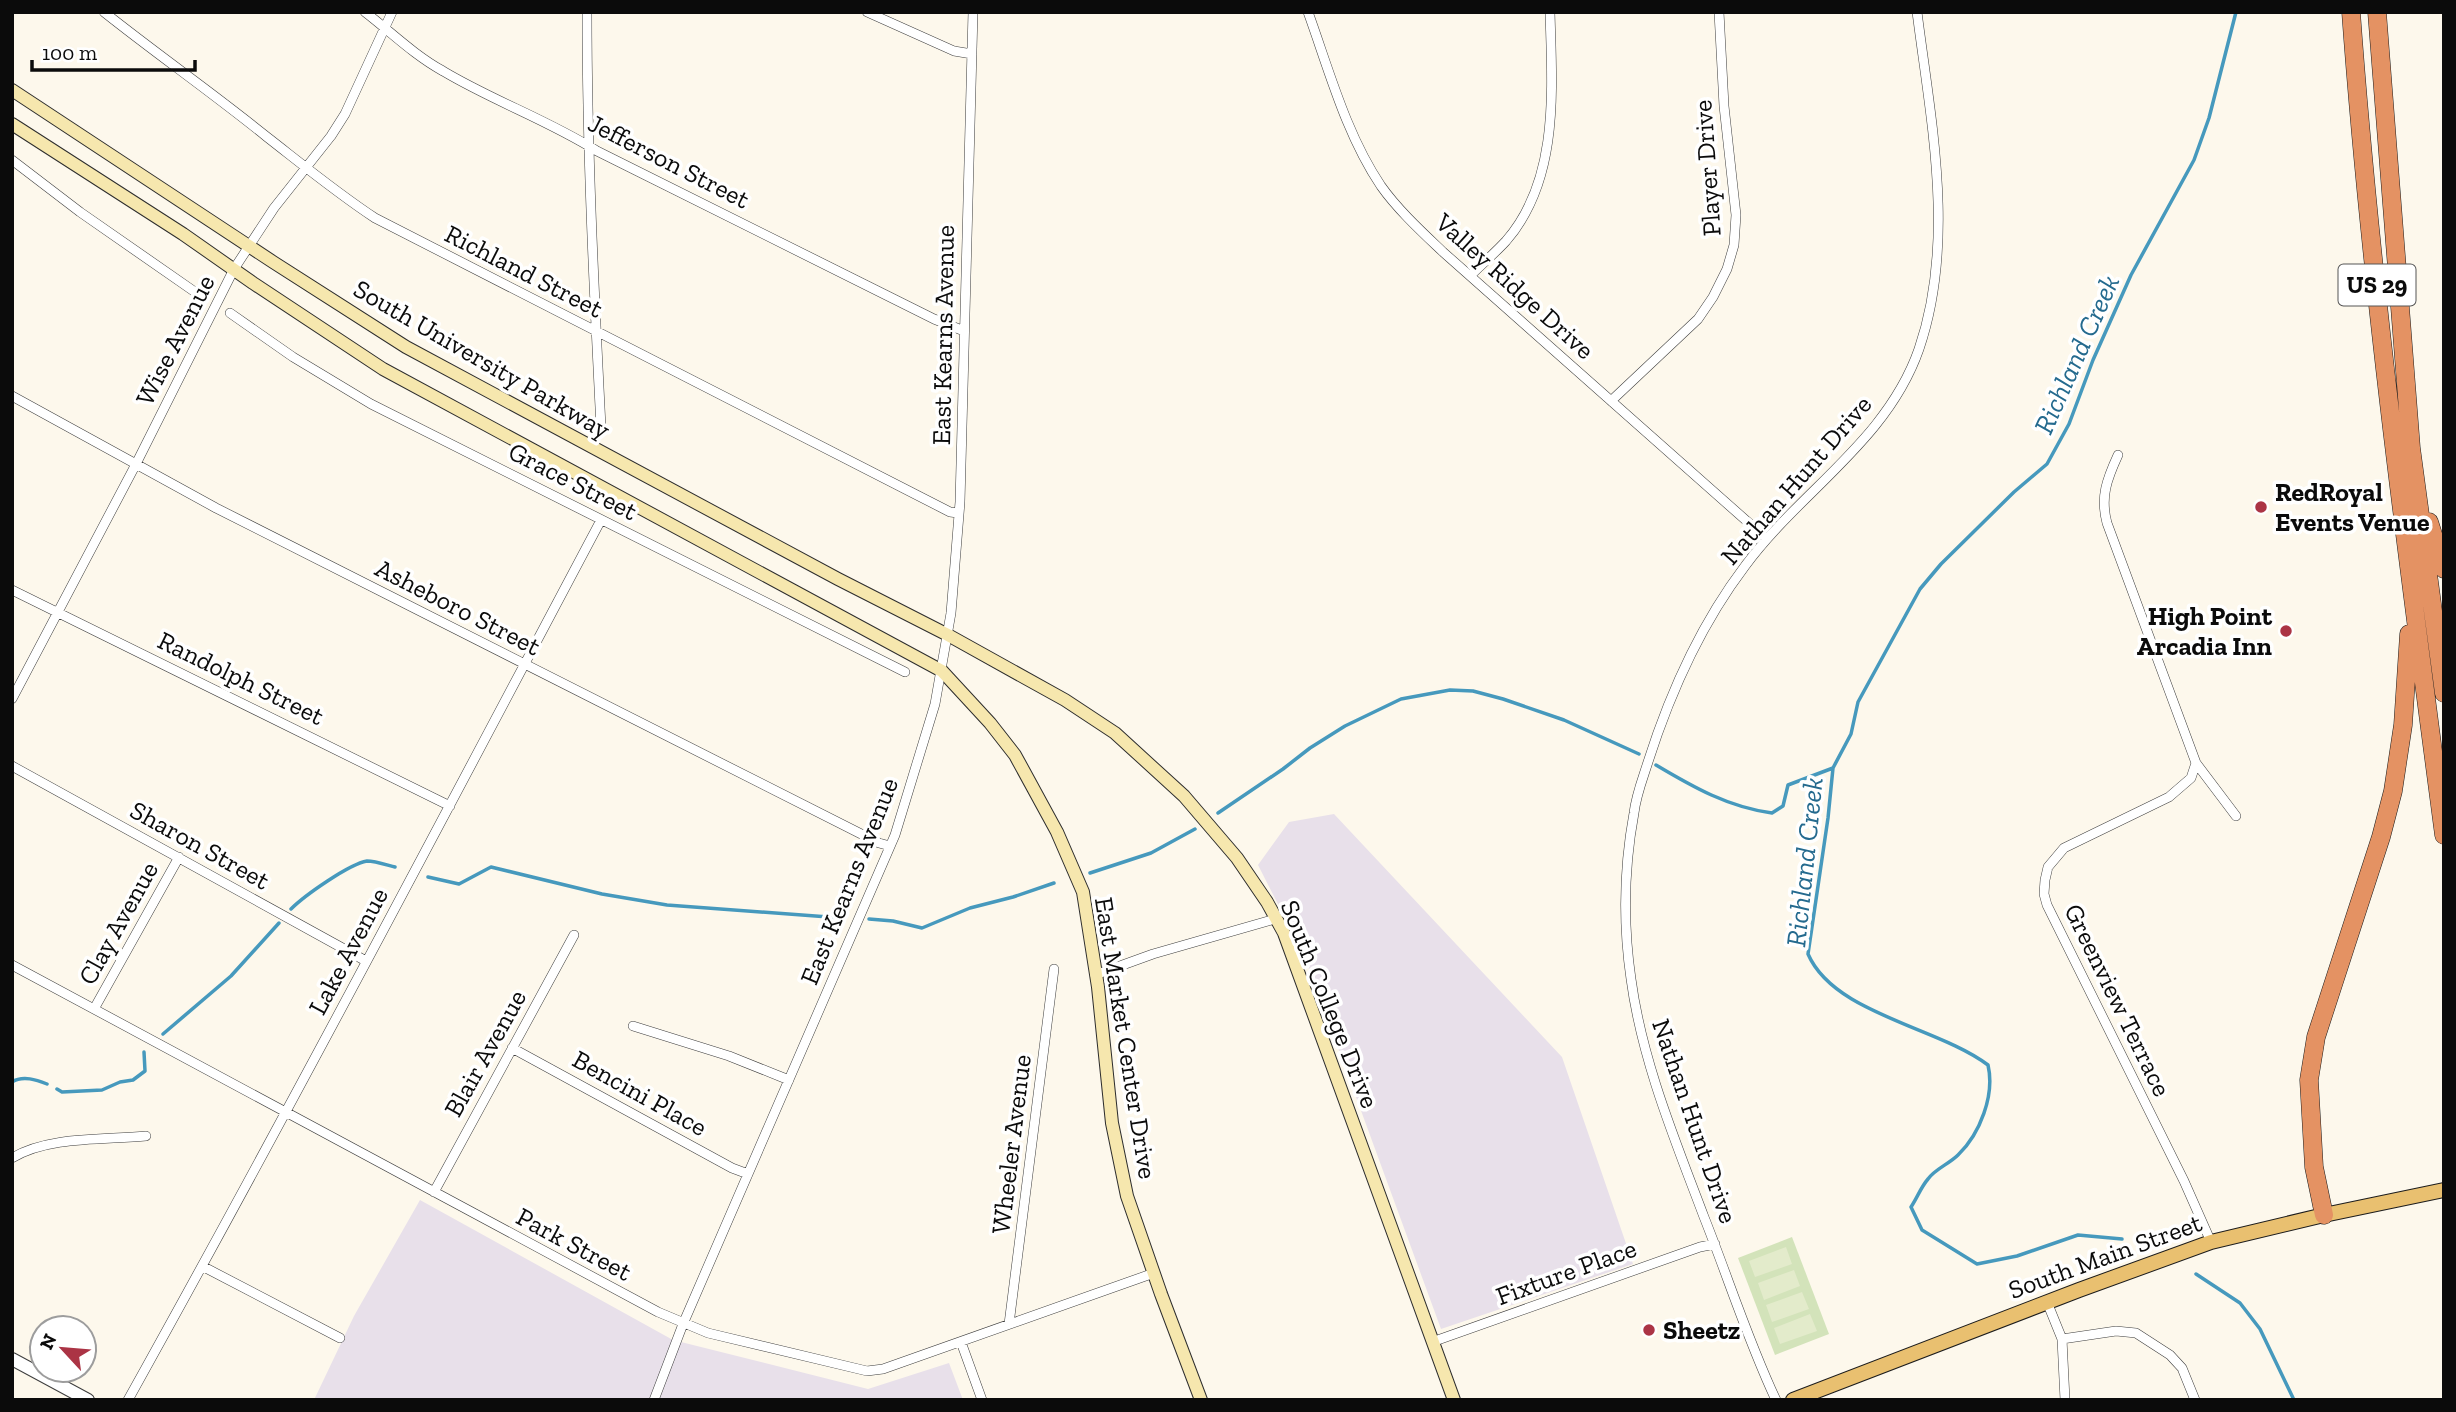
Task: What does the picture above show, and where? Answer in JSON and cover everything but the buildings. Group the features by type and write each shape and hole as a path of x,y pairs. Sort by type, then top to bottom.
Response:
{"highway":[{"name":"US 29","path":"2351,12 2364,164 2408,558 2444,835"},
{"name":"US 29","path":"2377,12 2412,449 2444,693"},
{"path":"2418,488 2444,569"},
{"path":"2324,1215 2314,1167 2309,1080 2316,1037 2381,837 2393,791 2408,668 2409,633 2404,593 2408,558"}],"main road":[{"name":"South University Parkway","path":"12,90 406,347 802,561 948,635"},
{"name":"South University Parkway","path":"12,124 383,369 878,634 942,671"},
{"name":"South College Drive","path":"948,635 1065,700 1115,733 1184,796 1237,858 1267,902 1288,945 1454,1400"},
{"name":"East Market Center Drive","path":"942,671 990,723 1015,755 1057,832 1083,892 1112,1123 1127,1196 1201,1400"},
{"name":"South Main Street","path":"1793,1400 2211,1242 2444,1189"}],"street":[{"name":"Richland Street","path":"104,12 304,168 375,218 950,512 958,513"},
{"name":"Jefferson Street","path":"365,12 422,58 445,72 934,319 964,331"},
{"name":"Wise Avenue","path":"12,699 136,464 234,269 248,245 345,114 392,12"},
{"path":"587,12 587,122 601,427"},
{"path":"867,12 954,51 972,54"},
{"name":"East Kearns Avenue","path":"654,1400 683,1324 890,846 935,704 948,635 956,570 973,12"},
{"name":"Valley Ridge Drive","path":"1308,12 1343,110 1381,187 1421,231 1767,539"},
{"path":"1471,275 1506,240 1522,218 1541,170 1547,145 1552,93 1550,12"},
{"name":"Player Drive","path":"1611,401 1698,319 1727,269 1734,245 1736,215 1724,106 1718,12"},
{"name":"Nathan Hunt Drive","path":"1776,1400 1653,1074 1635,1003 1627,944 1629,850 1640,786 1670,701 1715,610 1745,565 1767,539 1868,435 1886,412 1908,374 1924,333 1934,288 1938,203 1917,12"},
{"path":"12,160 79,212 195,292"},
{"name":"Grace Street","path":"230,313 293,357 360,398 905,673"},
{"name":"Asheboro Street","path":"12,396 216,508 879,843 890,846"},
{"path":"2118,455 2105,485 2105,513 2196,763 2236,816"},
{"name":"Lake Avenue","path":"128,1400 285,1113 601,520"},
{"name":"Randolph Street","path":"12,590 450,806"},
{"name":"Greenview Terrace","path":"2196,763 2191,778 2169,797 2064,848 2048,867 2044,894 2211,1242"},
{"name":"Sharon Street","path":"12,766 366,961"},
{"name":"Clay Avenue","path":"94,1009 179,857"},
{"path":"1095,975 1153,954 1275,919"},
{"name":"Blair Avenue","path":"434,1192 574,935"},
{"name":"Park Street","path":"12,965 683,1324 708,1333 857,1371 883,1369 1154,1273"},
{"name":"Wheeler Avenue","path":"1009,1324 1054,969"},
{"path":"633,1026 729,1056 789,1080"},
{"name":"Bencini Place","path":"512,1048 732,1168 748,1174"},
{"path":"12,1158 25,1150 43,1145 146,1136"},
{"name":"Fixture Place","path":"1433,1342 1715,1244"},
{"path":"202,1266 340,1338"},
{"path":"2048,1302 2062,1339 2065,1400"},
{"path":"2062,1339 2091,1333 2136,1333 2170,1354 2182,1368 2195,1400"},
{"path":"961,1342 982,1400"},
{"path":"12,1359 88,1400"}],"shaded area":[{"path":"1334,814 1562,1057 1633,1264 1441,1329 1304,955 1258,865 1289,822"},
{"path":"420,1200 673,1340 868,1389 949,1363 963,1400 314,1400 354,1316"}],"green space":[{"path":"1792,1237 1829,1334 1775,1355 1738,1258"},
{"path":"1786,1247 1792,1264 1755,1277 1749,1261"},
{"path":"1794,1270 1800,1286 1764,1300 1758,1283"},
{"path":"1802,1292 1809,1309 1772,1322 1766,1305"},
{"path":"1810,1314 1817,1331 1780,1344 1774,1328"}],"waterway":[{"name":"Richland Creek","path":"2122,1239 2078,1235 2017,1256 1977,1264 1922,1230 1911,1207 1931,1175 1958,1155 1979,1125 1989,1089 1988,1065 1967,1052 1889,1018 1840,991 1821,974 1808,954 1833,768 1851,734 1858,702 1920,589 1941,564 2014,492 2047,464 2069,424 2093,360 2131,275 2194,160 2209,118 2236,12"},
{"path":"1218,813 1345,726 1401,699 1450,690 1473,691 1503,699 1564,720 1639,754"},
{"path":"1656,765 1726,801 1772,813 1783,806 1788,785 1833,768"},
{"path":"1090,873 1151,853 1195,829"},
{"path":"291,909 327,881 359,863 370,861 395,867"},
{"path":"428,877 459,884 491,867 602,894 667,905 842,918"},
{"path":"869,919 922,928 970,908 1054,883"},
{"path":"163,1034 231,976 279,923"},
{"path":"57,1089 62,1092 102,1090 133,1080 145,1071 144,1052"},
{"path":"12,1082 25,1079 47,1084"},
{"name":"Richland Creek","path":"2196,1274 2240,1303 2260,1329 2294,1400"}],"place":[{"name":"RedRoyal Events Venue","path":"2261,507"},
{"name":"High Point Arcadia Inn","path":"2286,631"},
{"name":"Sheetz","path":"1649,1330"}]}
